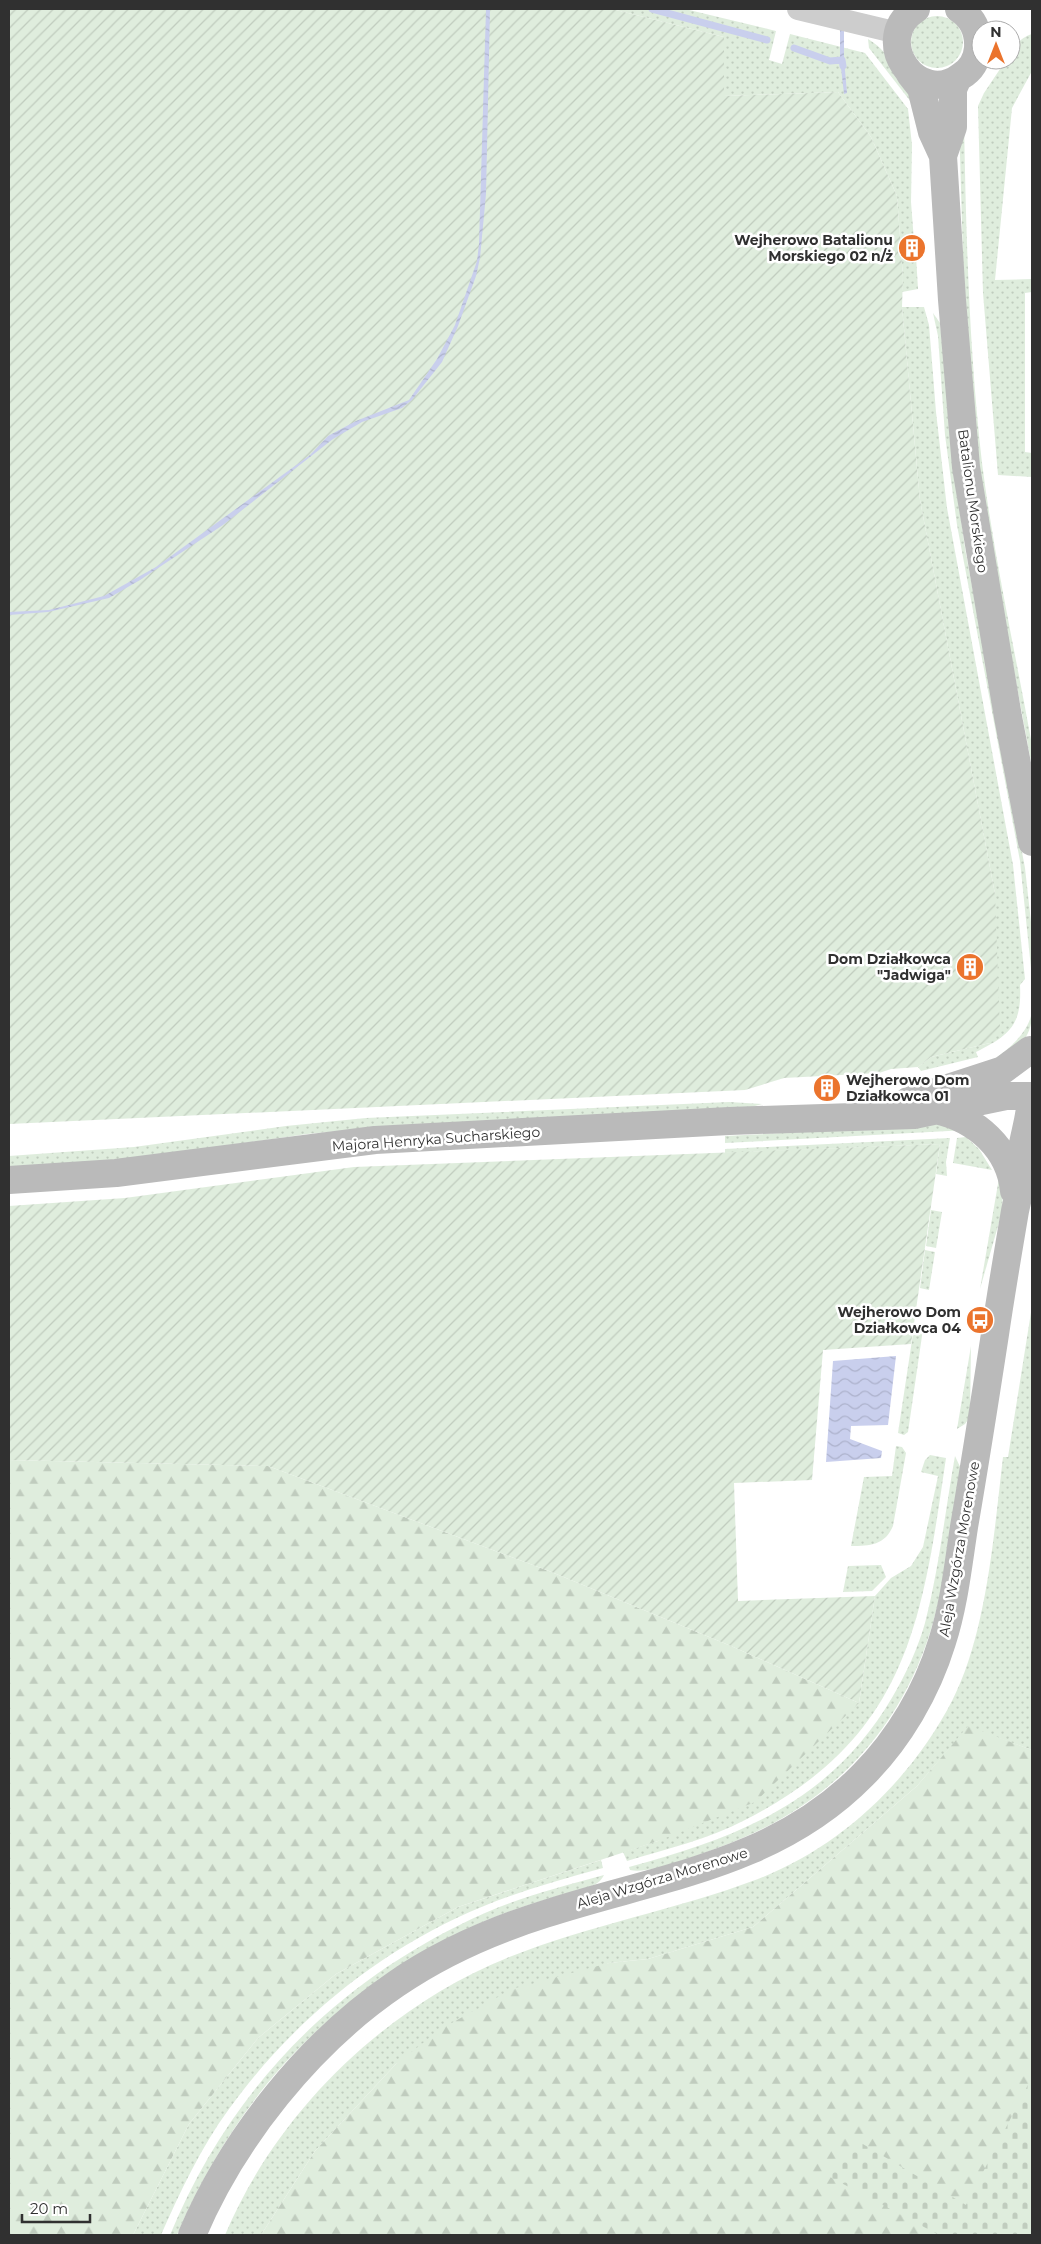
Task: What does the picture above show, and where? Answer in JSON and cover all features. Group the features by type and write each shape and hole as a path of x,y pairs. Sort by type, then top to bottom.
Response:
{"main road":[{"path":"910,74 928,83 942,84 957,80 974,64 978,53 976,30 972,20 961,10"},
{"name":"Batalionu Morskiego","path":"909,16 898,55 921,88 932,132 943,156 952,300 966,467 1006,708 1032,842"},
{"name":"Batalionu Morskiego","path":"943,156 953,127 953,95 957,80"},
{"name":"Aleja Wzgórza Morenowe","path":"192,2235 216,2184 264,2112 292,2078 335,2033 396,1984 443,1956 543,1914 690,1872 757,1848 783,1836 833,1802 862,1776 902,1725 933,1669 951,1610 1023,1183 1022,1150 1031,1114 1032,1096 1026,1081 1025,1064 1031,1049"},
{"name":"Majora Henryka Sucharskiego","path":"864,1116 997,1073 1012,1065 1031,1049"},
{"name":"Majora Henryka Sucharskiego","path":"9,1180 116,1173 375,1140 729,1121 914,1115 1006,1096 1032,1096"},
{"path":"936,1110 963,1119 976,1126 994,1143 1005,1159 1010,1171 1023,1183"}],"street":[{"path":"798,9 909,16"}],"green space":[{"path":"9,9 612,9 724,37 724,96 838,92 871,137 897,196 903,277 902,307 920,500 995,894 1000,1031 990,1043 931,1057 918,1067 891,1069 879,1073 784,1078 745,1090 9,1124"},
{"path":"612,9 685,9 776,31 769,60 782,64 790,34 865,53 908,109 912,145 911,202 914,241 909,241 910,256 916,256 918,289 902,292 903,277 897,196 871,137 838,92 724,96 724,37"},
{"path":"937,16 947,18 955,24 961,32 963,42 961,52 955,60 947,66 937,68 927,66 919,60 913,52 911,42 913,32 919,24 927,18"},
{"path":"1032,34 1032,71 1012,108 995,280 1032,279 1032,292 1025,293 1025,452 1032,453 1032,477 998,475 983,293 978,106 999,70 1021,70 1021,41"},
{"path":"868,39 877,45 892,62 904,81 918,111 869,48"},
{"path":"959,120 964,120 971,334 982,463 999,569 1032,745 1032,767 981,495 964,293"},
{"path":"902,307 924,307 929,325 936,412 947,508 1013,865 1025,979 1020,985 1019,1010 1016,1019 1012,1027 1005,1034 976,1052 978,1057 921,1071 918,1067 931,1057 990,1043 995,894 920,500"},
{"path":"933,313 940,323 957,493 966,554 1025,868 1032,931 1032,978 1020,861 957,525 945,435 938,336"},
{"path":"1032,1012 1029,1030 1022,1043 993,1060 1012,1045 1027,1027"},
{"path":"729,1102 762,1104 741,1110 371,1128 307,1134 141,1158 9,1167 9,1156 134,1147 286,1126 366,1118"},
{"path":"921,1120 967,1130 725,1143 725,1136 799,1132"},
{"path":"966,1137 979,1149 992,1170 953,1163 957,1138"},
{"path":"950,1138 946,1162 947,1176 936,1174 940,1144 725,1153 725,1149"},
{"path":"940,1144 911,1344 823,1350 812,1480 734,1483 738,1601 875,1596 859,1703 731,1646 549,1571 268,1466 9,1460 9,1206 125,1198 354,1167"},
{"path":"1000,1172 1003,1190 1002,1212 980,1289"},
{"path":"931,1210 942,1212 936,1248 926,1246"},
{"path":"925,1250 935,1252 929,1290 920,1288"},
{"path":"1032,1306 1032,1750 968,1727 917,1786 753,1927 648,1959 609,1963 396,2064 315,2151 261,2235 225,2235 247,2190 274,2147 305,2106 339,2069 377,2035 418,2005 462,1979 538,1946 696,1900 758,1879 818,1849 871,1808 894,1784 916,1758 952,1701 964,1674 973,1645 987,1582 1003,1457 1008,1457"},
{"path":"914,1327 923,1329 908,1432 904,1435 898,1433"},
{"path":"971,1346 970,1417 965,1424 957,1429"},
{"path":"896,1446 902,1447 906,1453 893,1526 881,1541 871,1545 851,1546 864,1477 892,1476"},
{"path":"930,1455 946,1458 927,1572 915,1623 898,1669 874,1712 842,1751 799,1787 745,1820 717,1833 627,1861 623,1852 658,1841 859,1703 875,1596 891,1578 911,1566 923,1547 938,1476 921,1472 925,1460"},
{"path":"955,1456 962,1471 939,1601 921,1658 904,1695 883,1728 859,1757 831,1784 800,1807 765,1827 728,1844 679,1862 640,1871 630,1870 629,1867 709,1842 780,1810 812,1788 842,1763 869,1732 898,1688 911,1661 925,1623 942,1540"},
{"path":"9,1460 268,1466 549,1571 731,1646 859,1703 755,1802 658,1841 458,1907 336,1974 258,2038 189,2124 133,2235 9,2235"},
{"path":"881,1565 886,1577 872,1591 843,1592 848,1566"},
{"path":"968,1726 1032,1750 1032,2235 261,2235 315,2151 396,2064 441,2029 512,1989 609,1963 648,1959 753,1927 917,1786"},
{"path":"601,1860 603,1868 513,1895 447,1923 411,1942 343,1990 311,2016 282,2046 254,2076 229,2109 200,2154 161,2235 133,2235 189,2124 258,2038 336,1974 458,1907"},
{"path":"604,1875 598,1883 589,1887 503,1914 441,1942 364,1992 324,2024 273,2077 250,2106 209,2169 177,2235 170,2235 195,2181 224,2131 258,2085 296,2043 337,2004 383,1970 432,1939 485,1913 529,1896"},
{"path":"1032,2077 1032,2235 939,2235 830,2177 856,2140 966,2205"}],"water":[{"path":"486,9 490,9 486,194 480,258 476,276 458,326 442,362 412,400 402,408 362,422 333,439 223,525 140,580 109,598 48,612 9,615 9,612 49,610 104,596 156,567 310,455 328,436 356,421 409,400 437,359 455,325 477,261"},
{"path":"840,9 844,9 844,59 847,93 844,94 840,59"},
{"path":"896,1356 888,1425 851,1426 850,1439 882,1451 881,1458 826,1462 833,1361"}],"waterway":[{"path":"652,9 767,40"},
{"path":"794,48 830,61 842,60 843,66"}],"place":[{"name":"Wejherowo Batalionu Morskiego 02 n/ż","path":"912,248"},
{"name":"Dom Działkowca \"Jadwiga\"","path":"970,967"},
{"name":"Wejherowo Dom Działkowca 01","path":"827,1088"},
{"name":"Wejherowo Dom Działkowca 04","path":"980,1320"}]}
